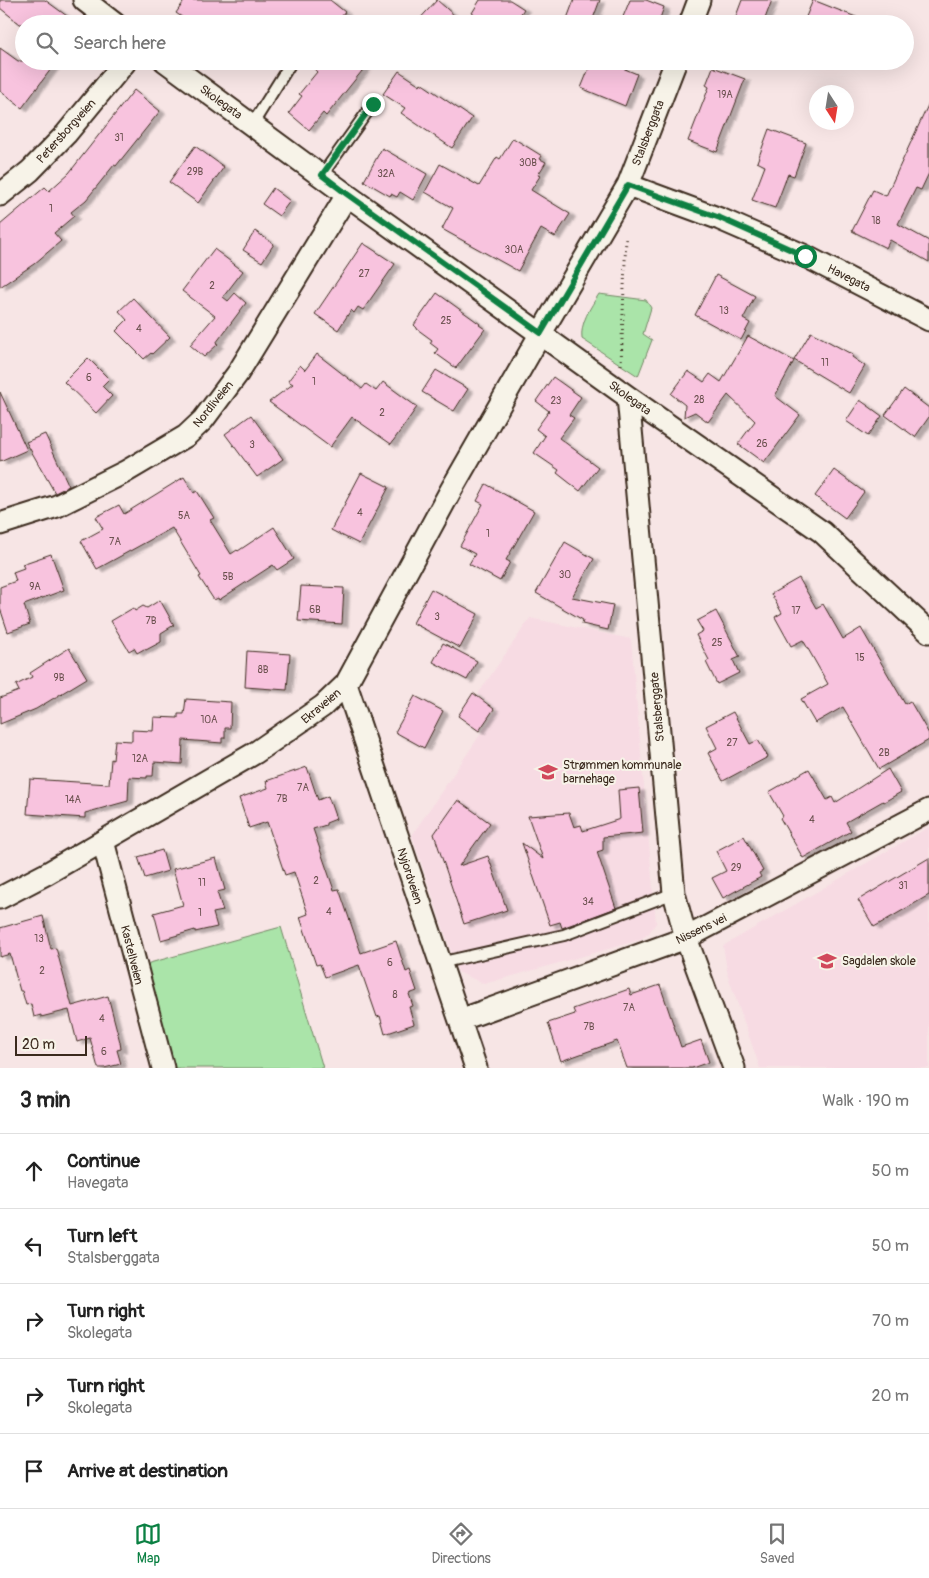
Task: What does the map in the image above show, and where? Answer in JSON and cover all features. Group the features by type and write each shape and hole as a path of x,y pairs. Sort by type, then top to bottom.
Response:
{"street":[{"path":"84,0 103,15"},
{"path":"693,15 699,0"},
{"name":"Petersborgveien","path":"0,195 30,171 66,134 119,70"},
{"name":"Skolegata","path":"177,70 628,397 822,532 929,632"},
{"name":"Stalsberggata","path":"541,333 628,185 673,70"},
{"name":"Havegata","path":"628,185 720,218 805,256 929,320"},
{"name":"Nordliveien","path":"0,524 57,506 125,472 186,436 202,420 238,373 347,194"},
{"name":"Ekraveien","path":"0,898 255,753 324,706 346,684 451,490 541,333"},
{"name":"Stalsberggate","path":"628,397 674,893 686,938 734,1068"},
{"name":"Nyjordveien","path":"346,684 476,1068"},
{"name":"Nissens vei","path":"460,1020 686,938 929,810"},
{"name":"Kastellveien","path":"103,841 162,1068"}],"lane":[{"name":"Skolegata","path":"252,125 286,70"},
{"path":"322,175 373,104"},
{"path":"439,962 564,935 674,893"}],"path":[{"path":"626,232 621,370 628,397"}],"shaded area":[{"name":"Strømmen kommunale barnehage","path":"530,618 631,639 656,923 649,933 640,940 484,984 458,972 412,835 497,710 478,694"},
{"name":"Sagdalen skole","path":"929,827 929,1068 760,1068 728,976 723,946"}],"green space":[{"path":"599,294 646,300 651,308 643,334 652,340 638,376 582,339 584,321"},
{"path":"281,927 323,1068 163,1068 135,967"}],"building":[{"path":"0,0 45,0 66,15 15,15 15,20 0,8"},
{"path":"185,0 330,0 345,12 343,15 179,15 176,13"},
{"path":"437,0 454,15 423,15"},
{"path":"480,0 510,0 524,9 520,15 475,15 472,13"},
{"path":"574,0 600,0 594,15 568,15"},
{"path":"630,0 646,0 664,7 661,15 624,15"},
{"path":"742,0 772,0 766,15 736,15"},
{"path":"813,0 851,15 807,15"},
{"path":"0,48 15,59 15,70 50,70 22,108 0,91"},
{"path":"315,70 363,70 326,116 323,113 309,130 289,113 302,96 299,94 317,72"},
{"path":"588,70 627,70 637,74 625,106 581,88"},
{"path":"712,70 721,70 745,79 717,152 688,141 709,87 706,85"},
{"path":"399,71 420,85 421,83 472,118 452,148 401,113 405,108 383,94"},
{"path":"134,90 160,111 116,166 114,165 86,200 71,212 74,216 54,233 61,241 34,264 0,287 0,225 45,187 49,191 69,173"},
{"path":"929,103 929,173 921,190 916,188 898,224 929,241 929,262 890,240 886,248 852,231 873,190 886,196"},
{"path":"769,129 806,143 794,176 788,174 775,208 752,200 765,166 757,162"},
{"path":"513,138 542,156 540,159 546,162 531,190 570,214 555,237 541,229 518,271 442,229 453,208 425,192 440,164 479,186 497,157 500,159"},
{"path":"195,146 224,167 198,203 169,182"},
{"path":"382,148 427,174 413,200 400,192 397,197 391,194 390,196 364,181"},
{"path":"273,188 290,201 279,216 262,204"},
{"path":"255,231 274,244 262,262 243,250"},
{"path":"363,243 395,264 363,310 358,307 354,313 351,310 338,330 315,314"},
{"path":"214,249 243,271 223,297 228,301 235,293 246,303 216,343 218,344 204,357 190,345 215,316 182,291"},
{"path":"716,275 755,296 743,319 750,323 741,340 695,315"},
{"path":"437,293 485,329 456,368 435,353 438,349 430,343 432,340 414,325"},
{"path":"133,298 170,337 144,359 116,331 127,320 119,311"},
{"path":"811,332 853,355 852,357 865,366 849,393 794,360"},
{"path":"748,336 794,361 775,396 800,415 764,463 738,444 755,421 728,395 708,422 695,412 684,417 685,405 671,394 688,371 704,382 710,374 721,382"},
{"path":"317,354 362,389 366,384 376,391 383,382 417,407 391,444 352,417 330,447 269,402 293,384 288,381 300,365 305,370"},
{"path":"88,358 109,379 102,386 112,396 96,413 64,382"},
{"path":"436,370 468,389 454,411 422,392"},
{"path":"553,377 581,397 569,415 574,418 559,438 598,467 580,491 557,473 559,470 534,453 545,436 536,429 549,411 536,401"},
{"path":"904,389 929,408 929,417 915,437 885,415"},
{"path":"0,392 27,450 0,462"},
{"path":"860,400 882,416 868,436 846,421"},
{"path":"251,415 283,459 257,477 225,434"},
{"path":"45,434 69,486 55,493 26,442"},
{"path":"834,470 864,492 845,518 815,496"},
{"path":"361,473 389,487 359,544 331,530"},
{"path":"184,477 194,493 197,491 214,518 210,520 231,554 274,527 294,559 277,570 273,565 219,600 218,598 214,600 172,528 97,569 81,541 103,529 96,517 119,505 124,514"},
{"path":"486,484 534,511 506,560 510,562 500,581 469,564 475,554 460,546 483,504 477,501"},
{"path":"565,542 594,559 572,597 613,605 608,630 582,624 583,620 536,593"},
{"path":"51,554 64,590 24,605 30,624 8,632 0,608 0,587 16,581 13,572 24,568 22,564"},
{"path":"799,578 816,608 823,604 843,639 861,628 905,704 910,701 929,734 929,740 879,769 843,707 815,723 801,699 828,684 803,640 791,646 775,617 782,613 771,594"},
{"path":"301,586 344,588 342,624 298,621"},
{"path":"431,589 478,614 460,648 413,623"},
{"path":"160,600 174,625 161,633 161,642 137,653 134,648 129,651 111,621 133,608 135,611 143,606 147,608"},
{"path":"716,611 740,657 733,660 739,673 717,684 706,662 709,660 696,635 703,631 697,621"},
{"path":"443,643 477,661 467,680 433,662"},
{"path":"69,648 87,678 36,709 0,724 0,698 19,691 16,685 32,677 30,673"},
{"path":"247,651 290,654 287,690 245,687"},
{"path":"473,693 494,709 479,731 458,716"},
{"path":"415,696 443,711 424,748 395,732"},
{"path":"186,699 231,702 230,728 225,728 225,738 222,738 222,743 183,740 182,764 154,762 153,776 147,776 147,778 129,777 128,801 85,813 85,818 27,814 30,779 109,784 115,740 132,741 132,730 153,731 154,717 178,718 178,714 184,714"},
{"path":"733,712 750,744 758,740 768,757 723,781 708,753 717,748 706,726"},
{"path":"307,767 318,800 328,796 336,819 326,823 326,825 313,829 334,890 339,889 361,953 396,941 406,972 410,970 417,991 409,994 413,1006 409,1007 414,1024 385,1034 380,1016 377,1017 359,965 325,977 320,964 316,965 300,917 308,914 294,872 285,875 267,822 249,828 239,798 268,788 266,781"},
{"path":"809,769 827,800 832,797 835,803 888,769 901,792 846,822 851,831 803,858 780,818 783,816 769,792"},
{"path":"639,788 643,833 603,837 603,850 597,852 616,908 562,928 560,922 550,925 522,843 543,859 528,816 569,813 574,827 581,825 583,831 620,819 618,790"},
{"path":"458,800 490,823 459,866 488,856 507,910 464,924 434,834"},
{"path":"744,836 763,871 759,873 761,877 723,898 712,878 726,871 716,851"},
{"path":"162,850 168,871 145,878 138,857"},
{"path":"216,858 225,890 217,892 223,911 213,913 217,927 195,932 195,930 161,940 154,913 183,905 173,869"},
{"path":"929,858 929,895 874,927 858,900"},
{"path":"43,916 51,949 56,948 72,1006 108,996 120,1042 121,1049 117,1050 121,1064 98,1068 90,1038 77,1042 69,1010 34,1017 31,1004 26,1005 22,991 20,991 10,954 0,957 0,928"},
{"path":"660,985 681,1047 701,1040 709,1062 692,1068 627,1068 617,1041 561,1061 548,1023 575,1014 573,1009 629,989 631,995"}],"place":[{"name":"Strømmen kommunale barnehage","path":"548,772"},
{"name":"Sagdalen skole","path":"827,961"}],"route":[{"path":"373,104 322,175 541,333 628,185 720,218 805,256"}]}
